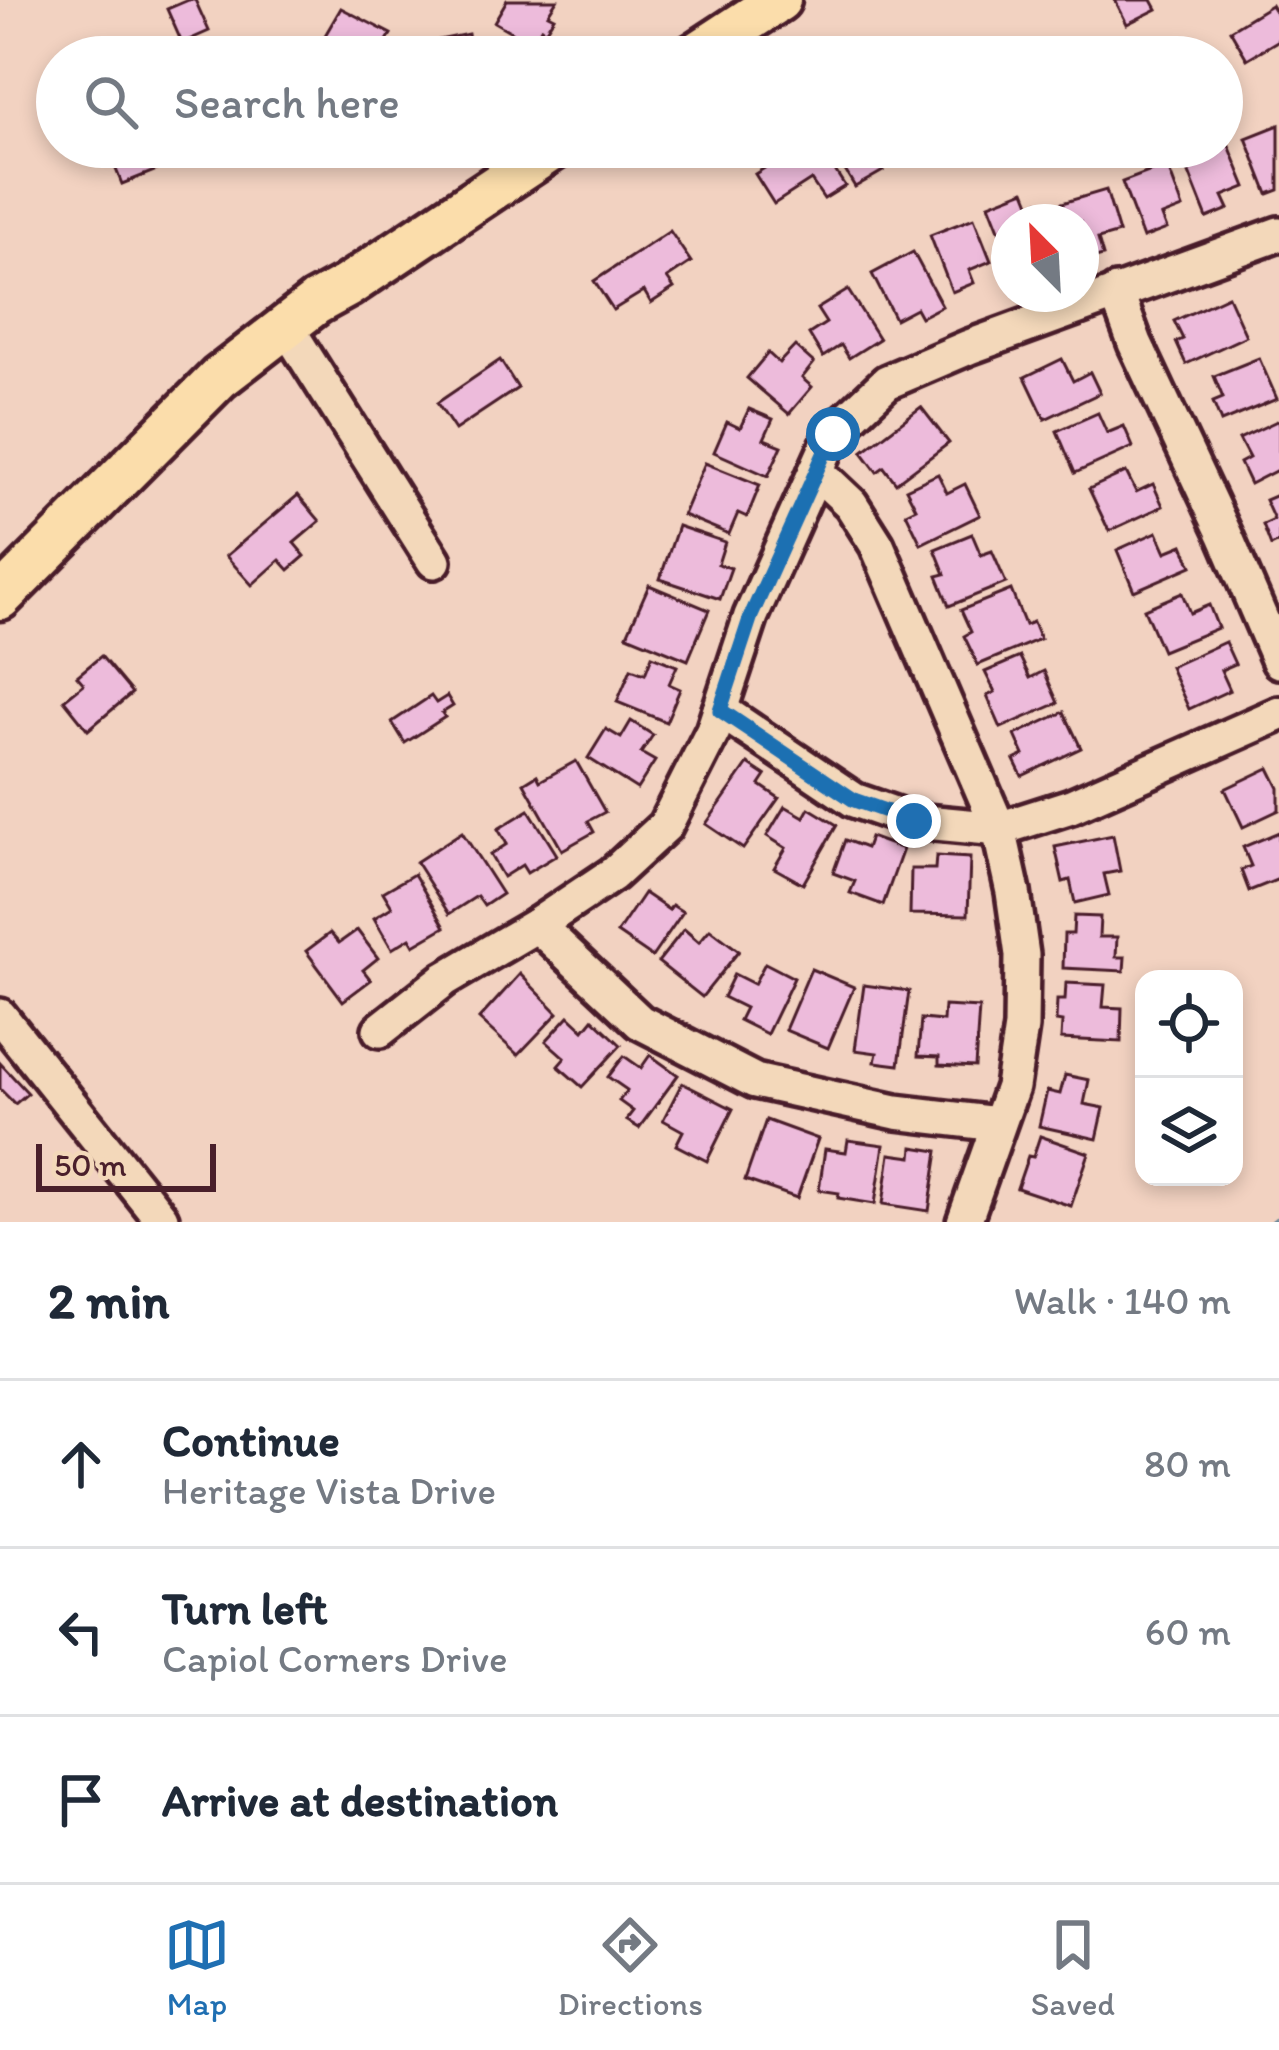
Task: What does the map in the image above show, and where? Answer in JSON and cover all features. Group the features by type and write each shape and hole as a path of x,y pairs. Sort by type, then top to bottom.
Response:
{"main road":[{"path":"724,36 779,0"},
{"path":"0,598 219,378 316,303 524,168"}],"street":[{"path":"380,1030 445,979 613,874 665,826 713,731 751,616 833,434 887,382 969,347 1279,234"},
{"path":"1116,292 1279,661"},
{"path":"286,326 434,561"},
{"path":"816,471 851,504 877,545 999,830 1013,892 1022,955 1021,1027 1012,1087 964,1222"},
{"path":"720,710 854,800 914,821 999,830 1071,806 1279,714"},
{"path":"537,925 640,1022 754,1081 896,1112 997,1124"},
{"path":"0,1016 160,1218"}],"building":[{"path":"195,0 209,31 179,36 167,9"},
{"path":"507,0 557,0 548,14 554,17 536,36 518,36 494,22"},
{"path":"1115,0 1152,0 1157,9 1127,24"},
{"path":"1271,5 1279,18 1279,40 1247,59 1243,36 1234,36 1230,30"},
{"path":"341,8 391,34 390,36 325,36"},
{"path":"1279,125 1279,190 1268,194 1246,138"},
{"path":"116,168 156,168 157,170 122,184"},
{"path":"765,168 833,168 845,186 824,199 811,180 774,204 755,174"},
{"path":"844,168 881,168 883,171 855,187"},
{"path":"1168,168 1183,208 1162,216 1167,229 1143,238 1122,182"},
{"path":"1187,168 1238,168 1246,187 1223,196 1229,209 1207,218"},
{"path":"1025,190 1031,204 991,204 991,209 989,204"},
{"path":"1106,190 1119,233 1099,239 1099,204 1062,203"},
{"path":"974,218 991,261 969,270 974,283 952,292 930,235"},
{"path":"670,231 691,262 667,278 674,288 651,303 644,291 613,310 594,281"},
{"path":"913,252 942,306 921,317 916,308 895,319 872,274"},
{"path":"848,290 879,339 849,358 841,345 823,357 809,334 826,323 817,309"},
{"path":"1228,296 1246,336 1186,364 1176,342 1183,339 1174,321"},
{"path":"795,346 814,363 802,378 812,387 789,414 747,378 768,353 779,363"},
{"path":"1259,358 1277,399 1221,422 1213,402 1223,398 1214,376"},
{"path":"1062,359 1073,381 1090,372 1100,393 1045,419 1025,377"},
{"path":"500,360 518,388 455,430 437,403"},
{"path":"921,407 949,443 896,483 884,467 877,472 862,452"},
{"path":"749,409 773,419 764,439 782,446 768,476 714,452 727,422 740,428"},
{"path":"1098,413 1107,433 1124,426 1133,447 1075,473 1057,431"},
{"path":"1279,420 1279,469 1250,484 1240,463 1249,458 1239,439"},
{"path":"705,463 760,485 747,517 738,513 729,534 683,515"},
{"path":"1126,472 1136,492 1153,484 1163,506 1109,531 1089,489"},
{"path":"938,474 947,493 965,484 980,515 921,544 906,513 916,508 906,489"},
{"path":"1279,494 1279,542 1271,546 1263,525 1274,520 1265,500"},
{"path":"298,495 320,521 294,543 305,556 289,570 280,560 252,585 226,556"},
{"path":"678,526 725,542 718,564 731,568 720,599 660,579"},
{"path":"1157,532 1166,552 1183,545 1192,566 1134,591 1117,550"},
{"path":"972,534 981,555 992,551 1006,583 949,606 937,576 945,574 935,549"},
{"path":"649,585 709,610 688,660 627,635"},
{"path":"1011,590 1025,625 1033,622 1040,639 978,665 964,636 971,632 961,610"},
{"path":"1182,593 1190,613 1209,605 1218,628 1162,651 1144,609"},
{"path":"1225,642 1235,664 1221,670 1230,690 1189,709 1170,667"},
{"path":"101,656 132,693 88,730 64,700 84,684 77,676"},
{"path":"652,656 677,666 669,684 680,689 666,722 617,702 631,669 645,674"},
{"path":"1020,657 1030,678 1044,671 1058,703 1001,728 987,696 995,692 985,672"},
{"path":"431,696 436,703 447,696 453,706 442,713 445,717 405,743 392,722"},
{"path":"1064,712 1081,748 1022,776 1014,760 1024,755 1015,735"},
{"path":"631,721 653,735 641,753 655,761 637,789 588,758 606,729 621,738"},
{"path":"576,761 605,812 588,821 594,832 562,850 524,783 537,775 540,781"},
{"path":"748,764 766,776 760,785 779,798 743,849 706,824"},
{"path":"1269,768 1279,788 1279,810 1243,827 1225,789"},
{"path":"785,806 804,817 809,808 837,825 803,884 774,868 786,848 767,836"},
{"path":"529,810 557,855 527,873 522,865 503,877 490,855 507,844 498,829"},
{"path":"462,832 502,894 484,906 477,896 449,914 416,862"},
{"path":"1279,832 1279,879 1249,891 1241,870 1251,866 1243,847"},
{"path":"1113,835 1120,871 1104,874 1109,895 1075,903 1070,880 1063,882 1055,847"},
{"path":"870,837 903,849 883,905 850,893 855,881 833,873 845,840 866,848"},
{"path":"936,856 970,858 968,915 910,914 911,869 935,869"},
{"path":"414,874 445,927 414,945 410,938 392,949 374,918 392,907 383,892"},
{"path":"644,893 669,910 672,905 683,912 652,957 617,933"},
{"path":"1074,916 1100,917 1099,937 1117,937 1116,957 1125,957 1124,971 1063,968 1064,934 1073,934"},
{"path":"684,929 699,942 710,929 739,951 702,997 658,962"},
{"path":"357,930 378,958 363,970 371,980 343,1001 306,951 330,933 339,943"},
{"path":"765,963 794,978 767,1034 739,1020 745,1008 723,997 734,974 754,984"},
{"path":"811,969 854,987 828,1048 785,1030"},
{"path":"520,974 558,1013 518,1055 479,1019"},
{"path":"1066,983 1105,985 1103,1007 1122,1008 1121,1042 1061,1039 1057,1000 1065,1000"},
{"path":"864,985 909,991 899,1065 875,1062 877,1053 855,1050"},
{"path":"944,1006 979,1008 975,1067 939,1065 939,1057 918,1056 921,1019 943,1021"},
{"path":"569,1016 584,1030 593,1019 621,1045 582,1087 558,1066 565,1058 546,1041"},
{"path":"650,1055 678,1075 639,1128 626,1120 633,1111 619,1101 627,1090 608,1077 624,1056 641,1068"},
{"path":"0,1063 28,1093 15,1104 0,1089"},
{"path":"1065,1075 1089,1080 1084,1104 1104,1108 1097,1139 1039,1126 1047,1091 1060,1094"},
{"path":"682,1083 733,1109 707,1161 676,1145 683,1131 663,1120"},
{"path":"766,1120 818,1139 797,1198 745,1180"},
{"path":"1040,1136 1089,1153 1071,1206 1017,1188"},
{"path":"848,1140 884,1145 875,1204 819,1190 825,1149 846,1152"},
{"path":"913,1147 938,1151 929,1211 883,1204 890,1154 912,1157"}],"waterway":[{"path":"1275,1222 1279,1220"}],"route":[{"path":"833,434 751,616 720,710 854,800 914,821"}]}
